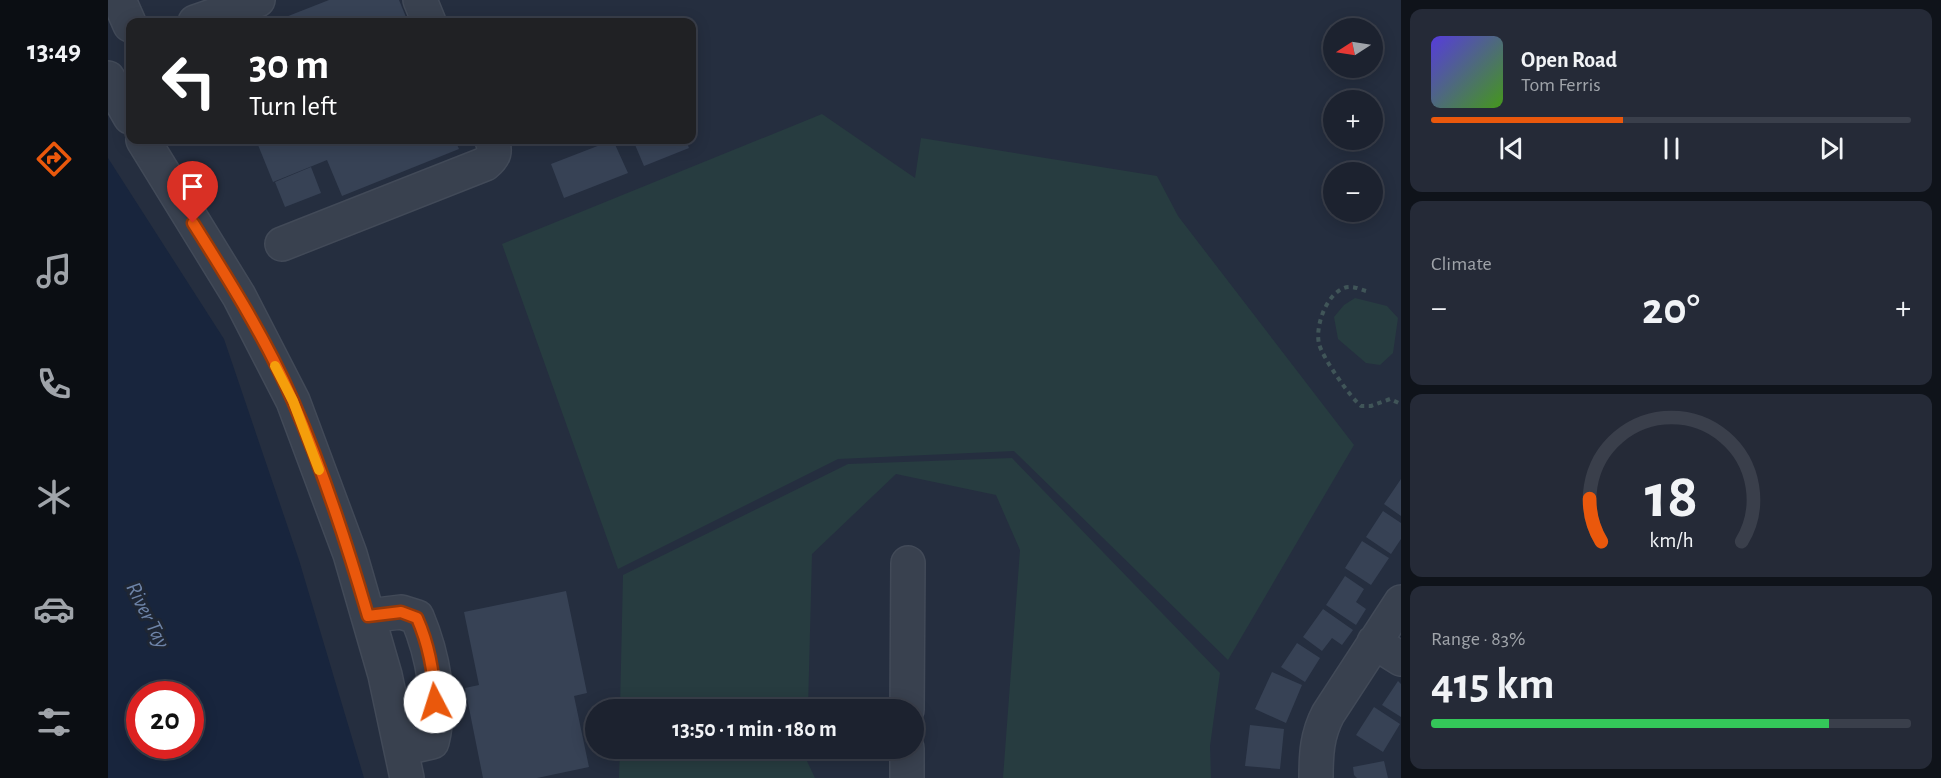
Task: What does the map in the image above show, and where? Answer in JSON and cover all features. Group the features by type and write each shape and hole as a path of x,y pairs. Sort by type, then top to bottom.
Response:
{"street":[{"path":"118,0 127,18"},
{"path":"206,18 258,0"},
{"path":"420,0 427,18"},
{"path":"108,78 126,110"},
{"path":"145,144 239,296 293,401 350,554 368,616 404,764 432,742 436,725 434,678 425,636 417,618 401,612 368,616"},
{"path":"282,244 485,164 493,157 493,144"},
{"path":"907,699 908,563"},
{"path":"1316,778 1316,755 1320,731 1401,602"},
{"path":"1374,642 1401,659"},
{"path":"907,759 907,778"}],"path":[{"path":"1366,291 1352,286 1342,288 1328,302 1320,322 1320,347 1361,406 1371,406 1390,399 1401,404"}],"green space":[{"path":"822,114 915,178 921,138 1157,176 1178,216 1354,445 1228,660 1014,451 838,459 618,569 502,244"},
{"path":"1355,298 1387,306 1398,318 1393,353 1380,365 1366,363 1338,339 1334,317 1344,305"},
{"path":"1012,458 1220,673 1210,746 1211,778 1003,778 1020,550 996,495 896,474 812,554 808,699 620,699 623,575 848,464"},
{"path":"620,759 806,759 815,778 619,778"}],"water":[{"name":"River Tay","path":"108,158 224,339 299,560 364,778 108,778"}],"building":[{"path":"329,0 399,0 406,18 283,18"},
{"path":"258,144 457,144 459,149 342,196 327,160 273,182"},
{"path":"603,144 615,144 628,173 564,198 551,164"},
{"path":"635,144 688,144 689,148 644,166"},
{"path":"311,167 321,193 285,207 275,182"},
{"path":"1401,479 1401,516 1384,504"},
{"path":"1383,511 1401,523 1401,539 1391,554 1366,537"},
{"path":"1362,541 1389,558 1371,585 1345,568"},
{"path":"1345,576 1364,589 1356,602 1366,609 1356,625 1326,605"},
{"path":"566,591 587,693 574,696 585,748 585,759 587,759 589,767 537,778 483,778 465,688 479,685 464,612"},
{"path":"1323,609 1353,630 1342,645 1332,638 1322,651 1303,637"},
{"path":"1297,643 1320,658 1305,682 1281,667"},
{"path":"1272,672 1302,685 1286,723 1255,709"},
{"path":"1398,681 1401,684 1401,717 1382,705"},
{"path":"1374,707 1400,724 1383,752 1356,735"},
{"path":"1250,725 1284,729 1280,769 1245,766"},
{"path":"1384,761 1388,778 1357,778 1354,775 1353,767"}],"slow traffic":[{"path":"275,366 293,401 319,470"}],"route":[{"path":"193,223 239,296 293,401 350,554 368,616 401,612 417,618 425,636 430,657 435,702"}]}
